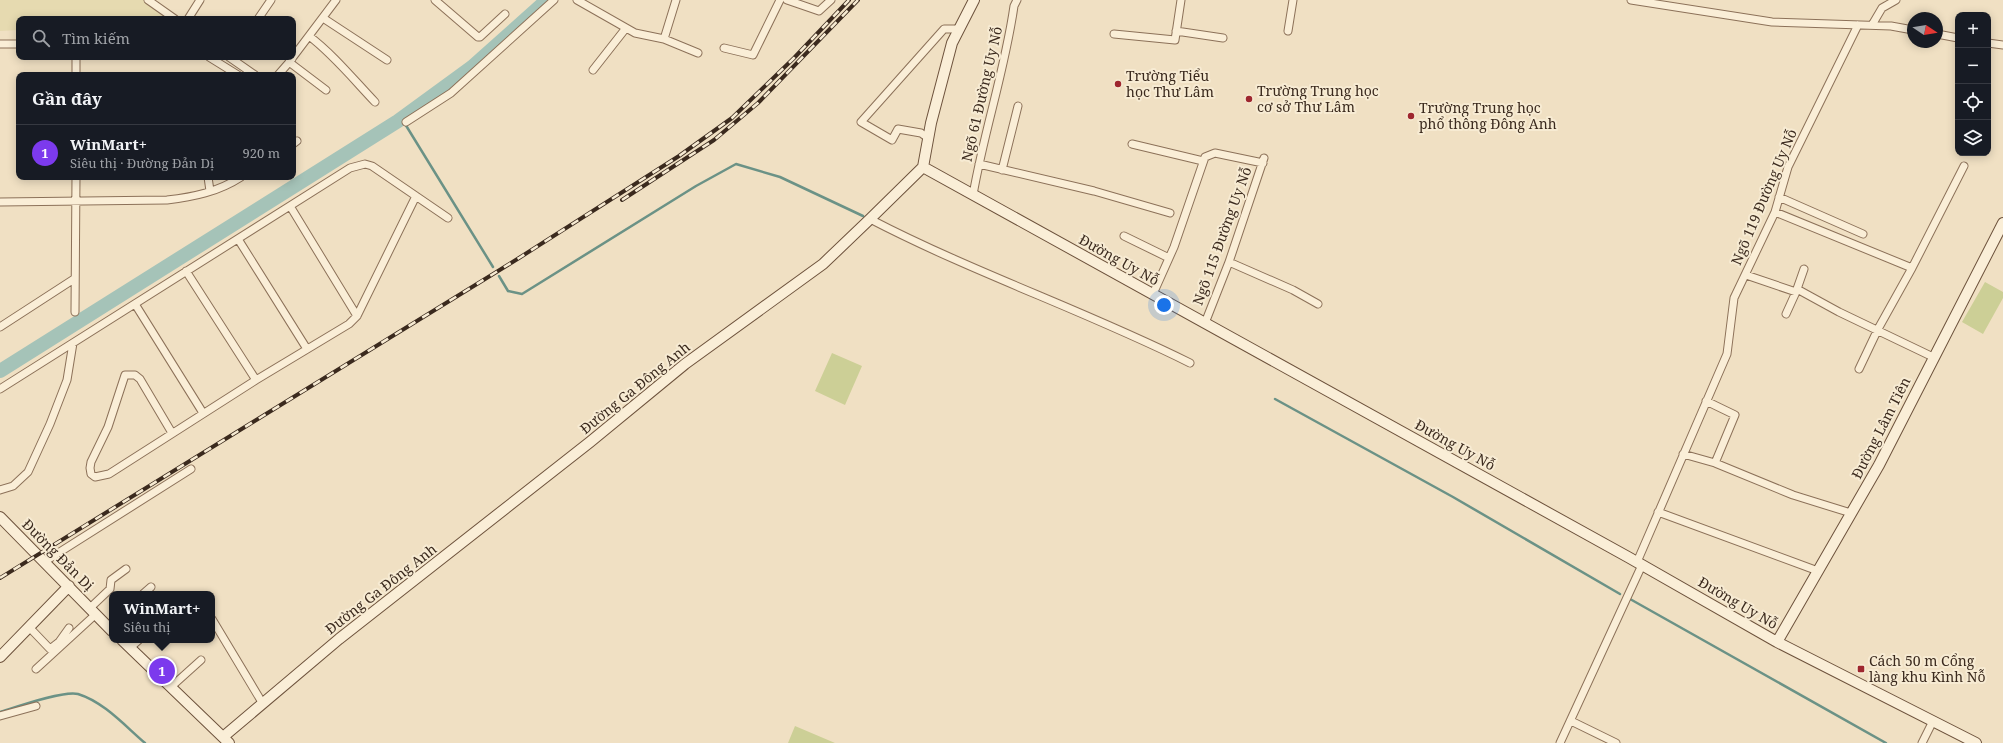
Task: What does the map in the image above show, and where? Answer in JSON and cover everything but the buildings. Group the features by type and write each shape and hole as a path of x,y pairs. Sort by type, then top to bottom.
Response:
{"street":[{"path":"148,0 171,16"},
{"path":"190,16 200,0"},
{"path":"260,16 271,0"},
{"path":"296,54 336,0"},
{"path":"435,0 443,3 478,37 480,37 505,14"},
{"path":"406,122 451,93 554,0"},
{"path":"577,0 635,33 664,39 698,53"},
{"path":"664,39 676,0"},
{"path":"724,48 753,55 780,0"},
{"path":"786,0 819,11 831,0"},
{"path":"923,167 928,138 952,43 974,0"},
{"name":"Ngõ 61 Đường Uy Nỗ","path":"973,195 979,164 1009,43 1014,6 1017,0"},
{"path":"1114,34 1175,40 1180,0"},
{"path":"1288,31 1293,0"},
{"path":"1631,0 1772,22 1858,25 1907,29"},
{"path":"1872,26 1886,4 1896,0"},
{"path":"323,18 387,60"},
{"name":"Ngõ 119 Đường Uy Nỗ","path":"1560,743 1640,563 1658,512 1727,354 1734,298 1775,212 1788,167 1858,25"},
{"path":"593,70 626,28"},
{"path":"928,138 921,133 898,129 892,140 862,122 944,29 960,29"},
{"path":"1176,31 1223,38"},
{"path":"1943,35 1955,37"},
{"path":"309,36 326,50 375,102"},
{"path":"1991,43 2003,45"},
{"path":"0,44 16,44"},
{"path":"76,60 76,72"},
{"path":"214,60 233,72"},
{"path":"234,60 251,72"},
{"path":"281,72 291,60"},
{"path":"293,60 326,90"},
{"path":"1002,170 1018,106"},
{"path":"1132,144 1203,161 1170,258 1153,294"},
{"name":"Ngõ 115 Đường Uy Nỗ","path":"1203,161 1205,157 1215,153 1263,161 1229,262 1205,323"},
{"path":"0,389 350,168 365,164 372,166 448,218"},
{"path":"979,164 1094,191 1170,213"},
{"path":"1859,369 1878,329 1912,268 1964,166"},
{"name":"Đường Uy Nỗ","path":"923,167 1640,563 1777,642 1976,743"},
{"name":"Đường Ga Đông Anh","path":"226,740 263,704 339,639 590,442 685,364 823,264 923,167"},
{"path":"75,312 74,279 76,180"},
{"path":"208,180 210,191"},
{"path":"0,202 167,200 192,198 234,180"},
{"path":"172,433 140,379 135,375 125,375 108,427 91,462 91,474 95,477 109,474 203,413 349,324 357,316 416,196"},
{"path":"1779,198 1863,234"},
{"path":"290,206 357,316"},
{"path":"1775,212 1912,268"},
{"path":"870,219 1004,281 1148,342 1190,363"},
{"name":"Đường Lâm Tiên","path":"1777,642 1879,465 2003,223"},
{"path":"1124,236 1170,258"},
{"path":"238,239 307,349"},
{"path":"1229,262 1292,290 1318,304"},
{"path":"1786,314 1804,269"},
{"path":"186,271 256,380"},
{"path":"1746,275 1796,290 1839,312 1934,356"},
{"path":"0,327 74,279"},
{"path":"135,304 203,413"},
{"path":"0,490 13,486 28,472 50,424 67,380 73,343"},
{"path":"1706,401 1735,415 1715,463"},
{"path":"1683,454 1715,463 1793,495 1852,513"},
{"path":"44,562 191,469"},
{"path":"1658,512 1818,571"},
{"name":"Đường Đản Dị","path":"0,517 93,611 109,624"},
{"path":"36,669 93,611 110,589 111,580 126,569"},
{"path":"0,657 69,586"},
{"path":"146,591 151,587"},
{"path":"215,624 263,704"},
{"path":"29,627 50,649 59,642 69,628"},
{"path":"125,643 226,740"},
{"path":"130,648 136,643"},
{"path":"171,687 201,660"},
{"path":"0,716 36,706"},
{"path":"1571,721 1616,743"},
{"path":"1922,743 1934,721"}],"shaded area":[{"path":"0,0 153,0 172,16 16,16 16,30 0,31"}],"green space":[{"path":"1985,282 2003,292 2003,298 1983,334 1962,322"},
{"path":"832,353 862,366 845,405 815,391"},
{"path":"795,726 835,743 788,743"}],"waterway":[{"path":"0,371 398,121 472,67 547,0"},
{"path":"402,119 493,267"},
{"path":"499,276 508,291 522,294 696,186 736,164 780,177 863,216"},
{"path":"1275,399 1453,497 1620,594"},
{"path":"1630,599 1886,743"},
{"path":"0,712 62,694 78,694 97,703 122,722 145,743"}],"railway":[{"path":"0,578 519,258 679,156 732,118 794,58 849,0"},
{"path":"622,200 714,140 758,103 858,0"}],"place":[{"name":"Trường Tiểu học Thư Lâm","path":"1118,84"},
{"name":"Trường Trung học cơ sở Thư Lâm","path":"1249,99"},
{"name":"Trường Trung học phổ thông Đông Anh","path":"1411,116"},
{"name":"Cách 50 m Cổng làng khu Kình Nỗ","path":"1861,669"},
{"name":"WinMart+","path":"162,671"}]}
